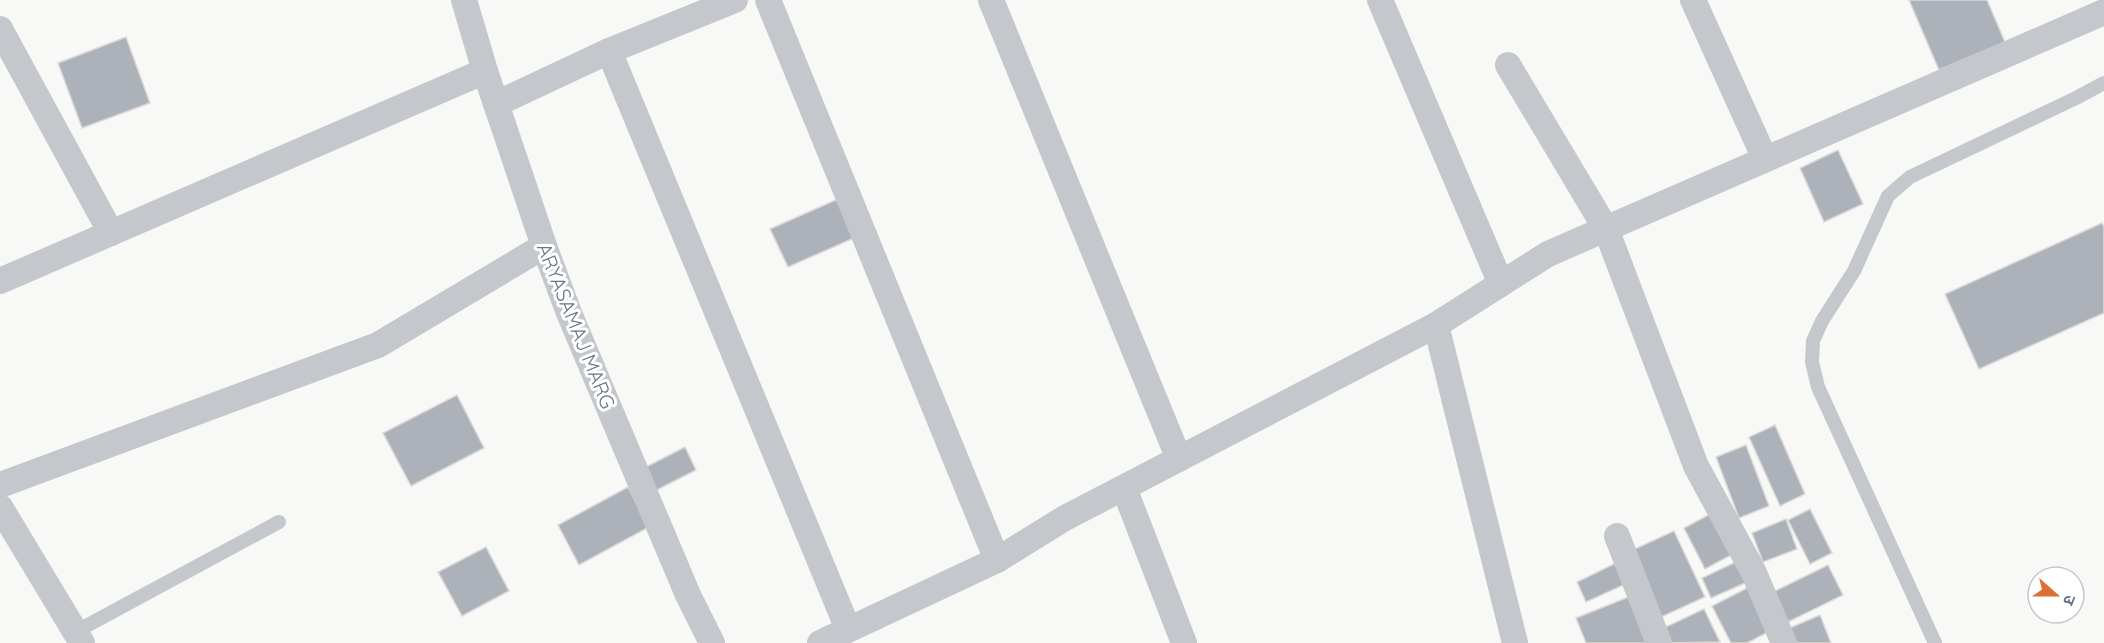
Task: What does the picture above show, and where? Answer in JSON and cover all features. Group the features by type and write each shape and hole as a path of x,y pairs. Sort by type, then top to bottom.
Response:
{"street":[{"name":"ARYASAMAJ MARG","path":"464,0 496,104 569,313 683,585 712,643"},
{"path":"496,104 609,51 735,0"},
{"path":"768,0 997,560"},
{"path":"991,0 1179,459"},
{"path":"1380,0 1501,284"},
{"path":"1693,0 1765,159"},
{"path":"820,643 997,560 1065,518 1436,325 1548,254 2104,12"},
{"path":"0,29 111,233"},
{"path":"609,51 848,629"},
{"path":"1508,65 1606,229 1696,466 1754,573 1784,643"},
{"path":"0,281 485,71"},
{"path":"0,485 378,345 544,246"},
{"path":"1436,325 1515,643"},
{"path":"1124,488 1184,643"},
{"path":"0,507 79,637"},
{"path":"1617,536 1659,643"}],"lane":[{"path":"1935,643 1818,387 1812,362 1814,341 1822,321 1854,271 1888,196 1910,177 2104,83"},
{"path":"79,637 279,522"}],"building":[{"path":"1909,0 1987,0 2005,42 1939,70"},
{"path":"126,37 150,103 82,128 58,63"},
{"path":"1838,150 1863,204 1824,222 1800,168"},
{"path":"838,199 854,238 788,267 770,229"},
{"path":"2102,223 2104,227 2104,313 1979,369 1945,294"},
{"path":"457,395 484,448 411,486 383,433"},
{"path":"1775,425 1805,494 1780,506 1749,437"},
{"path":"1746,445 1769,506 1739,518 1716,457"},
{"path":"685,447 696,470 651,493 640,470"},
{"path":"628,487 649,527 579,565 558,525"},
{"path":"1810,509 1832,553 1810,564 1788,520"},
{"path":"1714,512 1735,553 1705,569 1684,528"},
{"path":"1786,519 1797,549 1763,562 1752,533"},
{"path":"1674,531 1705,597 1659,618 1628,552"},
{"path":"486,547 509,591 462,616 438,572"},
{"path":"1742,559 1752,580 1711,598 1702,578"},
{"path":"1618,562 1628,583 1586,602 1577,582"},
{"path":"1828,565 1843,595 1786,623 1771,593"},
{"path":"1751,586 1772,630 1747,643 1731,643 1712,606"},
{"path":"1636,594 1654,639 1645,643 1586,643 1576,618"},
{"path":"1704,609 1720,642 1665,643 1659,630"},
{"path":"1820,615 1831,643 1790,643 1785,630"}]}
